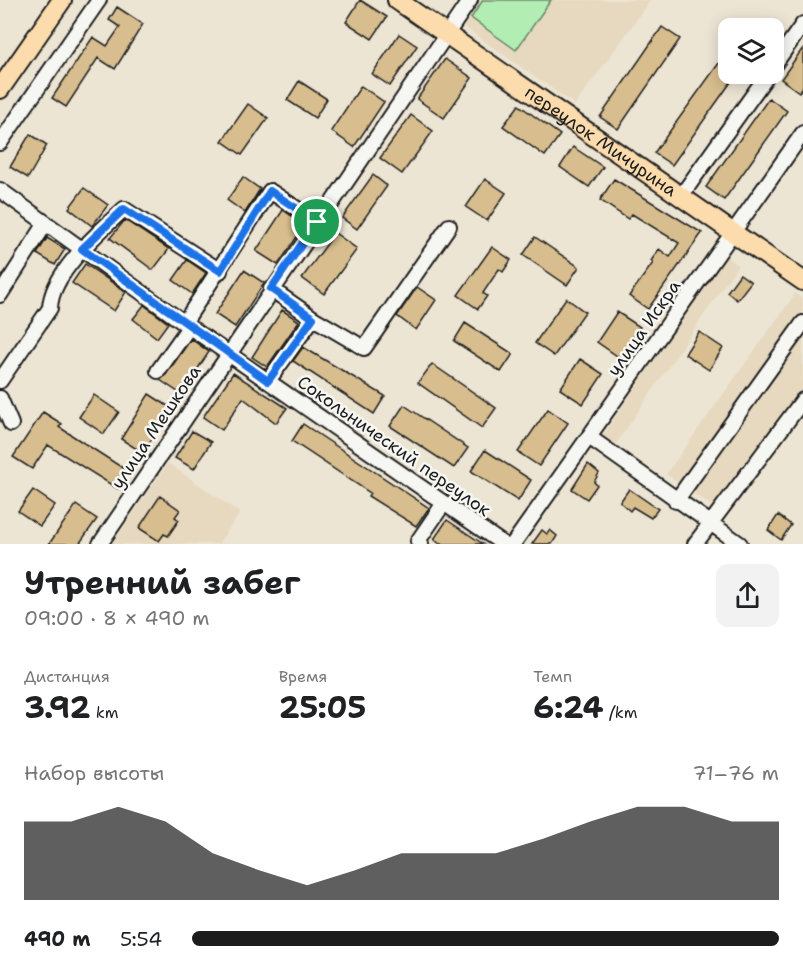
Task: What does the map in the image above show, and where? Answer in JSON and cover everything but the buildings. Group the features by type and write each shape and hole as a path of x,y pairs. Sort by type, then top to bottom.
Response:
{"main road":[{"path":"0,89 62,0"},
{"name":"переулок Мичурина","path":"397,0 803,281"}],"street":[{"path":"0,143 99,0"},
{"name":"улица Мешкова","path":"100,544 271,289 470,0"},
{"path":"784,51 803,24"},
{"path":"681,196 761,84"},
{"name":"улица Искра","path":"513,544 803,133"},
{"name":"Сокольнический переулок","path":"0,190 187,325 503,544"},
{"path":"158,371 270,191 317,222"},
{"path":"0,381 50,308 50,294 82,249 124,209 220,271"},
{"path":"0,295 46,223"},
{"path":"271,289 313,318 364,348 449,226"},
{"path":"268,381 313,318"},
{"path":"676,501 803,323"},
{"path":"0,398 12,424"},
{"path":"695,544 803,400"},
{"path":"589,437 676,501 740,544"},
{"path":"421,544 418,541 444,503"}],"shaded area":[{"path":"477,0 651,0 575,105 460,24"},
{"path":"725,256 738,265 614,447 601,438"},
{"path":"795,294 803,299 803,387 713,507 666,474"},
{"path":"168,463 240,513 218,544 112,544"}],"green space":[{"path":"483,0 551,0 516,50 471,18"}],"route":[{"path":"270,191 317,222 271,289 313,318 268,381 82,249 124,209 220,271 270,191"}]}
